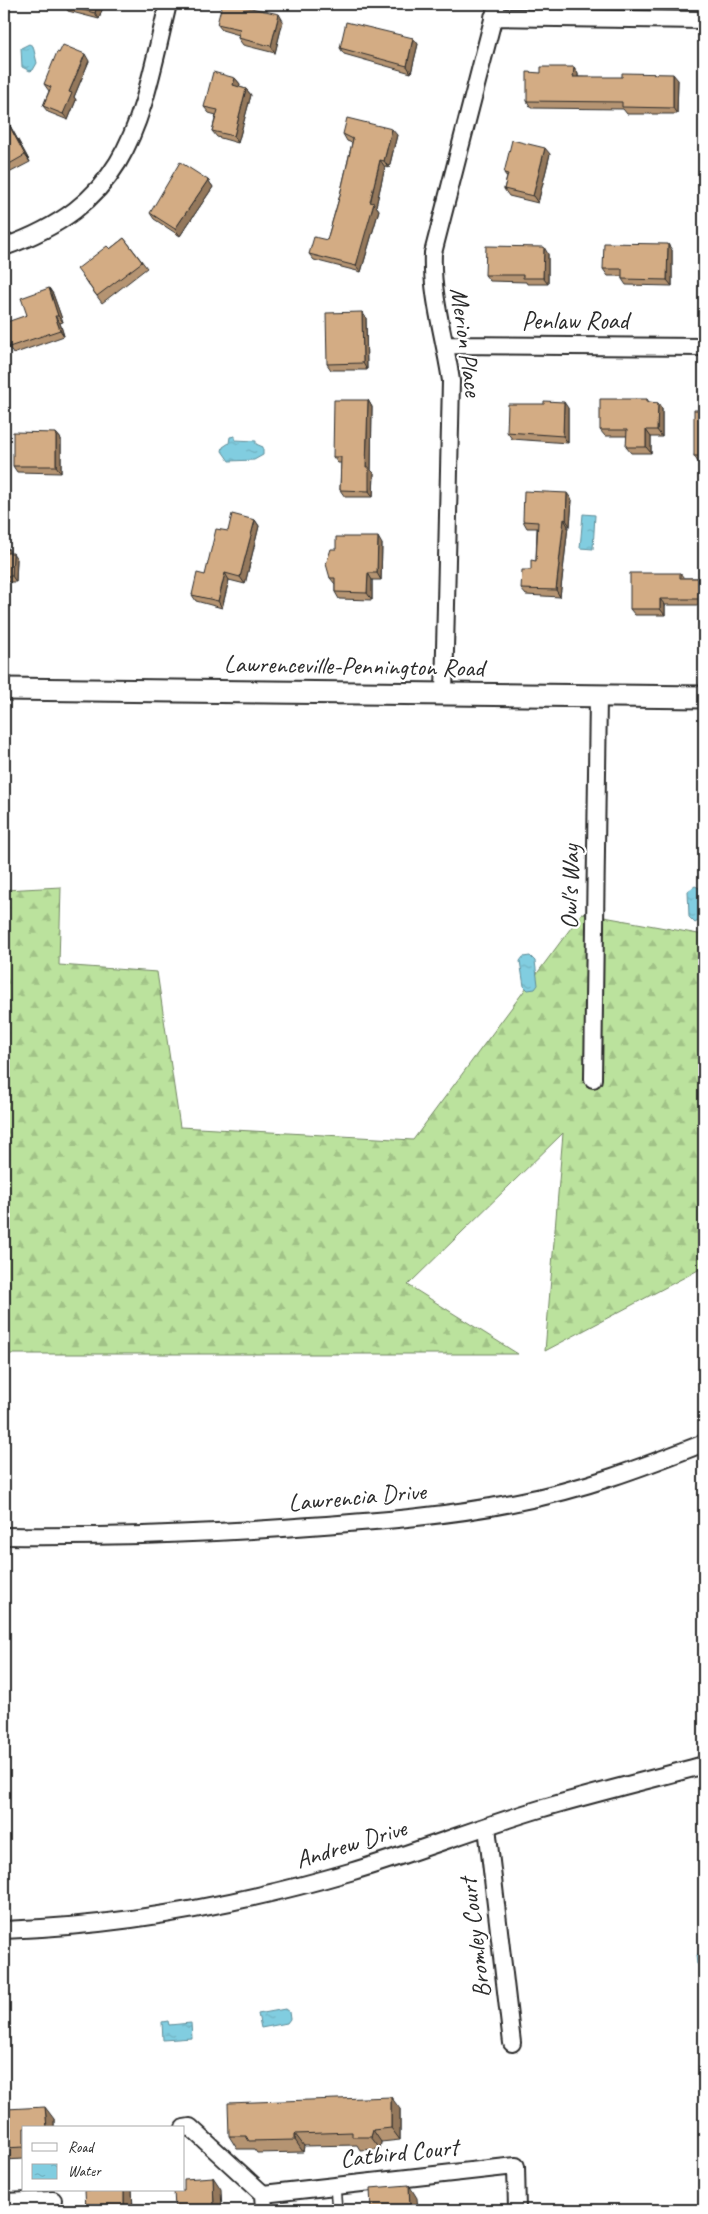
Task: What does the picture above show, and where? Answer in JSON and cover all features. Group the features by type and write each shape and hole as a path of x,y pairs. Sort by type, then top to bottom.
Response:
{"street":[{"path":"4,247 30,238 58,223 81,206 103,183 122,157 142,113 168,4"},
{"path":"493,8 704,20"},
{"name":"Merion Place","path":"444,694 451,381 446,345 435,305 432,278 433,253 493,8"},
{"name":"Penlaw Road","path":"446,345 704,347"},
{"name":"Lawrenceville-Pennington Road","path":"4,689 704,698"},
{"name":"Owl's Way","path":"593,1079 598,696"},
{"name":"Lawrencia Drive","path":"4,1536 131,1535 256,1530 453,1514 518,1502 583,1486 646,1466 704,1443"},
{"name":"Andrew Drive","path":"4,1930 59,1928 130,1920 204,1908 278,1891 350,1872 539,1809 704,1765"},
{"name":"Bromley Court","path":"487,1827 512,2043"},
{"path":"185,2128 190,2127 263,2194 264,2210"},
{"name":"Catbird Court","path":"263,2194 516,2166 517,2210"},
{"path":"4,2202 53,2200"}],"lane":[{"path":"335,2186 336,2210"}],"green space":[{"path":"61,887 59,965 157,972 180,1127 413,1140 582,913 704,935 704,1267 545,1351 563,1133 408,1285 518,1354 4,1354 4,890"}],"water":[{"path":"29,44 33,46 37,63 33,70 30,71 22,67 21,48"},
{"path":"235,436 235,440 256,441 256,444 263,447 263,455 254,460 229,461 222,451 223,447 229,443 230,437"},
{"path":"583,514 595,515 593,549 580,548"},
{"path":"695,886 704,890 704,918 695,923 689,917 688,891"},
{"path":"530,956 535,961 538,985 535,989 528,990 524,986 520,961 523,957"},
{"path":"704,1950 704,1965 702,1966 697,1964 696,1956"},
{"path":"285,2009 289,2012 290,2019 287,2023 261,2028 258,2014"},
{"path":"168,2021 169,2025 191,2023 192,2038 163,2040 162,2022"}],"building":[{"path":"64,4 97,4 95,13"},
{"path":"222,4 232,4 279,14 271,46 238,38 240,29 217,24"},
{"path":"346,22 413,38 407,66 340,48"},
{"path":"63,45 85,54 69,92 72,93 63,114 43,106 51,87 44,84 57,52 59,53"},
{"path":"541,67 574,67 573,77 622,77 622,73 673,74 673,108 622,107 622,102 527,101 527,72 541,73"},
{"path":"213,72 235,78 233,85 246,89 234,136 212,131 218,110 204,107"},
{"path":"4,116 25,155 4,167"},
{"path":"347,118 392,129 384,161 380,160 370,202 374,203 356,266 309,254 314,237 327,240 340,195 353,139 343,134"},
{"path":"512,140 545,148 533,196 504,189 508,174 504,173"},
{"path":"180,162 208,180 175,229 150,213"},
{"path":"700,235 704,235 704,278 700,278"},
{"path":"124,238 142,262 97,296 77,269 107,246 110,249"},
{"path":"604,243 668,244 667,280 622,279 622,269 603,269"},
{"path":"486,246 544,247 543,278 523,278 523,275 485,275"},
{"path":"49,288 58,316 55,316 60,330 9,347 4,333 4,323 27,315 21,298"},
{"path":"362,312 363,363 327,364 326,313"},
{"path":"600,399 647,399 647,402 658,403 657,430 646,430 646,447 626,447 627,430 600,430"},
{"path":"334,400 368,400 366,467 369,467 369,491 340,490 341,457 333,457"},
{"path":"544,401 564,402 563,436 507,432 508,404 544,404"},
{"path":"694,410 704,410 704,456 694,456"},
{"path":"13,432 56,433 56,466 13,466"},
{"path":"524,491 567,493 566,520 564,519 556,590 521,589 522,570 531,570 531,560 536,561 538,522 523,521"},
{"path":"232,514 255,520 240,577 225,573 218,601 192,595 197,573 205,575 216,529 228,531"},
{"path":"336,537 378,537 377,573 368,573 367,593 335,592 335,578 330,578 326,564 331,549 336,549"},
{"path":"4,553 13,553 12,576 4,576"},
{"path":"630,573 680,573 680,578 704,578 704,607 702,607 702,599 660,599 660,609 630,609"},
{"path":"391,2097 391,2128 373,2130 371,2137 352,2137 352,2132 295,2134 295,2140 249,2141 246,2136 229,2136 228,2103"},
{"path":"45,2107 47,2126 22,2126 22,2147 4,2148 4,2114 6,2114 6,2109"},
{"path":"213,2177 214,2210 175,2210 174,2192 185,2192 185,2179"},
{"path":"409,2185 410,2210 371,2210 370,2188"},
{"path":"85,2192 124,2192 124,2206 119,2206 119,2210 86,2210"}]}
